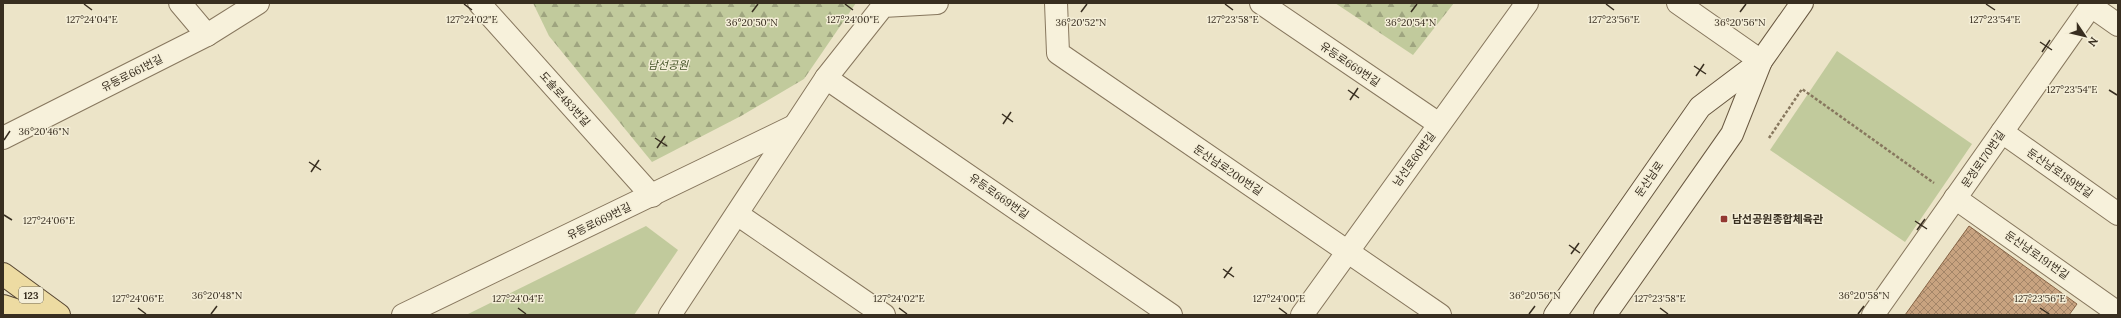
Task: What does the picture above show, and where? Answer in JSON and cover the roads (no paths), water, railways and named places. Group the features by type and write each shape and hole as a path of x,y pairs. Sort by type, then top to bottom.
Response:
{"main road":[{"name":"123","path":"3,274 60,315"},
{"path":"3,306 30,315"}],"street":[{"path":"180,3 207,36"},
{"name":"유등로661번길","path":"3,138 207,36 258,3"},
{"name":"도솔로483번길","path":"479,3 652,196"},
{"path":"670,315 826,78 883,6 937,3"},
{"name":"둔산남로200번길","path":"1056,3 1058,53 1440,315"},
{"name":"유등로669번길","path":"1261,3 1439,124"},
{"name":"남선로60번길","path":"1302,315 1527,3"},
{"path":"1678,3 1761,61"},
{"name":"둔산남로","path":"1606,315 1732,134 1761,61 1802,3"},
{"path":"2092,4 2118,25"},
{"name":"문정로170번길","path":"1873,315 2092,4"},
{"name":"둔산남로","path":"1555,315 1700,107 1761,61"},
{"name":"유등로669번길","path":"826,78 1171,315"},
{"name":"유등로669번길","path":"403,315 652,196 794,126"},
{"name":"둔산남로189번길","path":"2002,132 2118,214"},
{"name":"둔산남로191번길","path":"1955,198 2118,313"},
{"path":"737,214 884,315"}],"place":[{"name":"남선공원종합체육관","path":"1724,219"}],"park label":[{"name":"남선공원","path":"668,65"}]}
